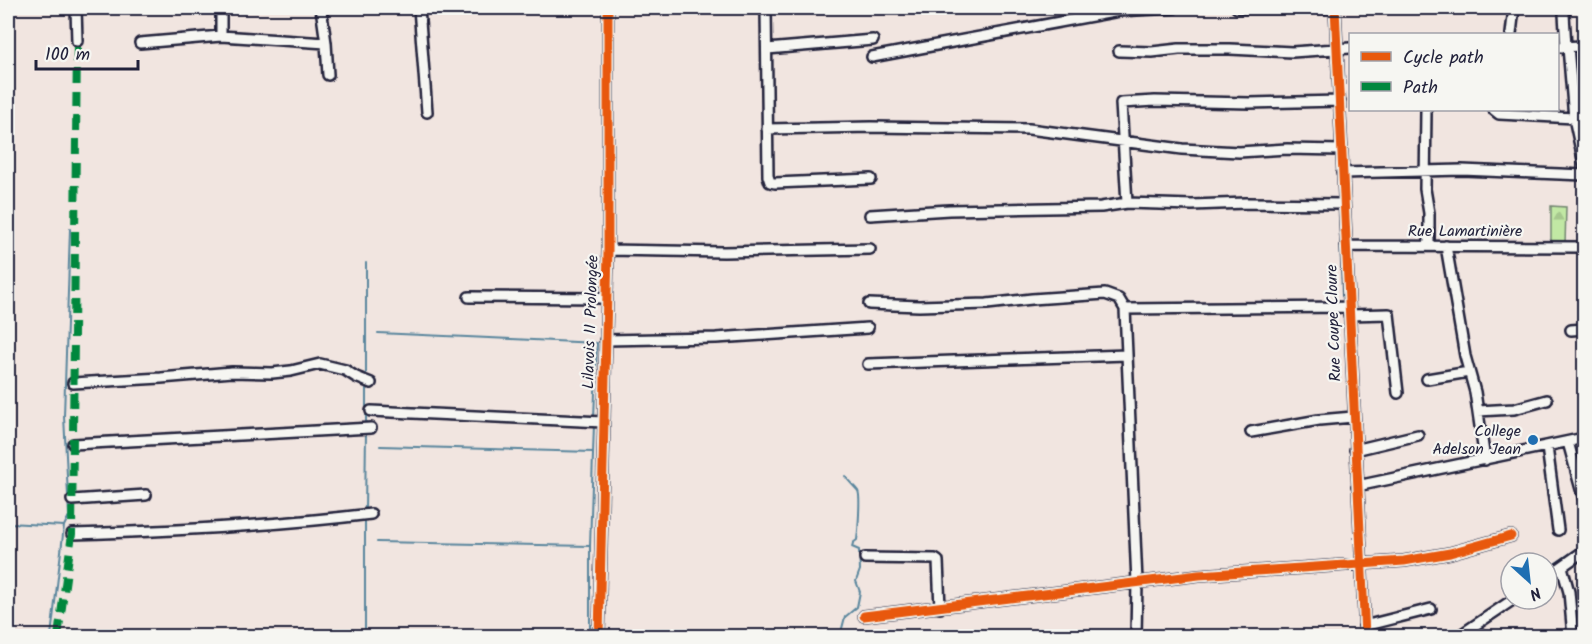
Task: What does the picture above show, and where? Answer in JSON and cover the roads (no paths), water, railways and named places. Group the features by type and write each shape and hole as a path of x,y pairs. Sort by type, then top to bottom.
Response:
{"street":[{"path":"76,8 77,41"},
{"path":"221,8 221,36"},
{"path":"321,8 328,75"},
{"path":"419,8 427,112"},
{"name":"Lilavois 11 Prolongée","path":"598,636 608,250 608,8"},
{"path":"766,8 768,176 771,183 871,179"},
{"path":"872,57 1119,11 1174,8"},
{"path":"1237,8 1325,8"},
{"name":"Rue Coupe Cloure","path":"1335,8 1356,486 1365,631"},
{"path":"1511,33 1514,8"},
{"path":"1564,14 1564,47 1574,118 1584,164"},
{"path":"140,43 221,36 326,43"},
{"path":"767,49 873,40"},
{"path":"1564,47 1584,46"},
{"path":"1119,51 1230,49 1292,52 1349,48"},
{"path":"1127,203 1121,102 1340,101"},
{"path":"1426,111 1425,189 1429,213 1429,246"},
{"path":"1495,111 1499,114 1574,118"},
{"path":"768,129 872,127 1029,129 1182,149 1239,152 1287,149 1341,150"},
{"path":"1342,173 1462,170 1584,175"},
{"path":"870,215 949,210 1101,207 1127,203 1344,204"},
{"name":"Rue Lamartinière","path":"1346,246 1584,248"},
{"path":"1446,246 1461,334 1478,411 1485,460"},
{"path":"608,250 724,252 870,249"},
{"path":"869,304 919,306 987,304 1105,294 1119,299 1125,309 1137,582 1136,636"},
{"path":"469,297 606,298"},
{"path":"1125,309 1349,311 1389,314 1398,393"},
{"path":"605,340 716,338 868,328"},
{"path":"1571,330 1584,328"},
{"path":"868,364 1127,355"},
{"path":"73,383 232,372 273,373 320,364 345,370 371,383"},
{"path":"1427,379 1469,372"},
{"path":"1478,411 1514,409 1547,400"},
{"path":"371,411 603,422"},
{"path":"1251,432 1319,420 1353,417"},
{"path":"73,444 371,428"},
{"path":"1355,450 1418,435"},
{"path":"1356,486 1584,438"},
{"path":"1568,442 1584,500"},
{"path":"1547,447 1558,530"},
{"path":"72,500 146,495"},
{"path":"72,534 223,527 371,514"},
{"path":"864,616 1199,575 1404,561 1450,553 1511,536"},
{"path":"1559,569 1584,550"},
{"path":"865,558 935,559 938,561 940,608"},
{"path":"1562,567 1569,592 1573,636"},
{"path":"1365,631 1431,609"},
{"path":"1459,636 1499,609"}],"waterway":[{"path":"1337,152 1339,200"},
{"path":"1339,206 1342,296"},
{"path":"51,636 64,526 69,516 64,416 70,229"},
{"path":"366,263 366,377"},
{"path":"378,333 597,343 594,418"},
{"path":"366,383 366,425"},
{"path":"590,636 594,424"},
{"path":"365,512 366,431"},
{"path":"380,446 593,452"},
{"path":"840,636 845,617 857,607 860,592 856,581 860,570 859,550 852,547 857,540 859,494 845,476"},
{"path":"365,518 365,636"},
{"path":"8,523 64,526"},
{"path":"377,542 590,546"},
{"path":"1559,561 1584,544"},
{"path":"1468,624 1499,602"}],"place":[{"name":"College Adelson Jean","path":"1533,440"}]}
